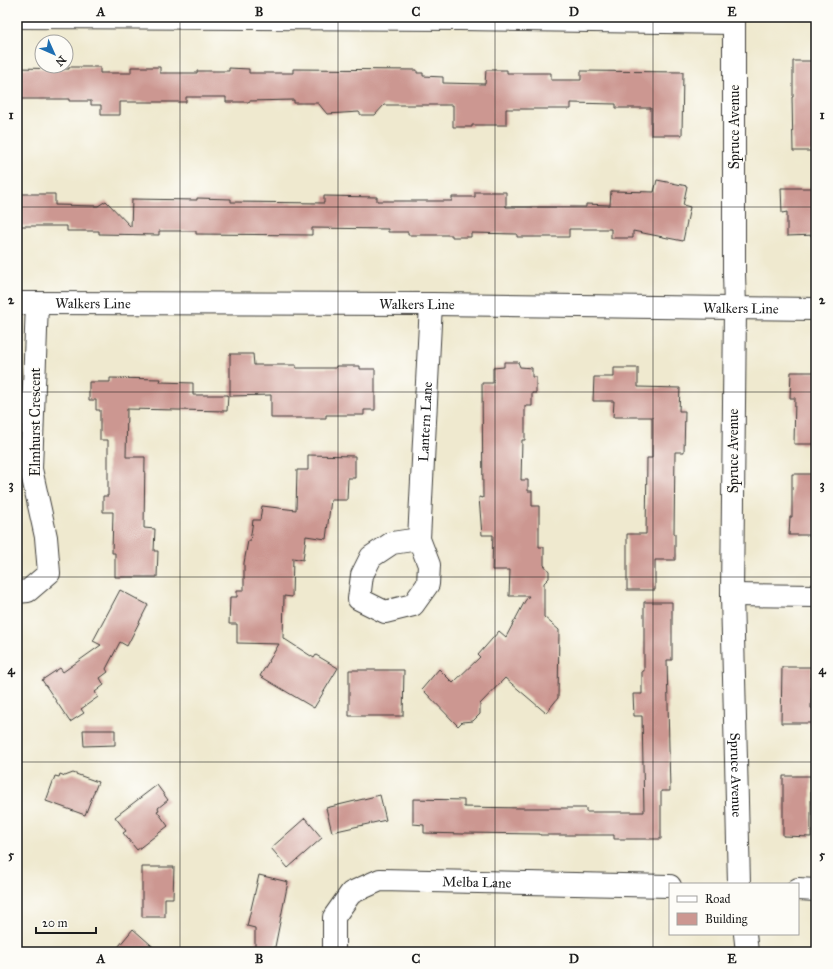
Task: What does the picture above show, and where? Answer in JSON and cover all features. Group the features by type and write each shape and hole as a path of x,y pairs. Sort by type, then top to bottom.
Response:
{"street":[{"path":"17,17 734,20"},
{"name":"Spruce Avenue","path":"734,20 735,308 732,595 739,883"},
{"name":"Walkers Line","path":"27,303 431,304 816,309"},
{"name":"Elmhurst Crescent","path":"17,592 28,591 49,573 46,537 31,469 27,303"},
{"name":"Lantern Lane","path":"419,540 431,304"},
{"path":"732,595 816,596"},
{"name":"Melba Lane","path":"334,952 334,917 351,893 380,880 669,886"},
{"path":"799,889 816,890"},
{"path":"745,935 747,952"}],"building":[{"path":"793,61 816,61 816,151 793,151"},
{"path":"74,67 100,67 100,73 131,73 131,67 160,67 160,73 229,71 229,68 249,69 249,73 293,73 293,69 417,70 417,73 423,73 423,76 443,77 443,83 485,84 486,70 507,70 507,73 551,73 551,80 581,80 581,71 683,72 682,135 651,135 651,108 616,108 616,104 571,103 571,109 506,109 506,125 472,125 472,127 453,127 453,105 384,105 375,115 361,115 359,112 327,114 318,103 294,103 294,100 226,102 226,97 186,97 186,102 120,102 120,115 101,115 101,105 91,105 91,101 69,101 69,99 17,99 17,68 34,68 34,74 74,74"},
{"path":"657,180 687,186 683,205 690,207 683,241 633,231 633,238 611,238 611,229 569,229 569,237 517,237 517,234 471,233 471,237 452,237 452,235 408,235 408,232 388,232 388,229 312,228 312,235 196,234 196,231 159,231 159,235 99,234 99,231 67,231 67,226 17,226 17,194 55,194 55,205 98,206 106,201 131,227 132,199 197,200 197,198 231,199 231,202 324,203 324,196 377,197 377,201 452,201 452,197 475,197 475,192 506,192 506,207 586,207 586,204 610,205 611,191 654,192"},
{"path":"781,188 816,188 816,235 787,236 787,212 782,213"},
{"path":"230,354 253,354 254,365 296,365 296,368 336,368 336,366 360,366 360,369 375,369 375,410 364,410 364,415 326,415 326,418 271,418 271,395 230,396"},
{"path":"504,362 518,362 520,367 532,368 532,377 536,377 536,393 532,393 532,406 525,406 525,440 522,440 521,480 528,480 528,491 532,491 532,506 539,506 539,547 544,547 544,565 549,571 549,578 544,583 544,617 559,630 558,698 546,713 505,678 480,704 480,714 473,721 462,722 458,726 422,689 439,669 453,683 480,657 478,655 499,631 506,637 529,596 509,596 510,570 492,570 493,535 482,535 479,497 483,498 482,383 493,383 493,368 504,367"},
{"path":"614,368 638,368 638,387 680,388 679,411 685,411 684,452 675,452 675,560 655,560 655,590 627,590 627,534 646,534 647,458 652,458 652,417 613,417 614,401 593,401 594,377 614,377"},
{"path":"791,372 816,372 816,444 794,444 795,398 790,398"},
{"path":"110,378 161,379 160,382 193,383 193,395 228,395 227,411 127,409 126,457 145,457 144,528 155,529 154,551 158,551 157,577 115,577 115,553 112,553 113,512 103,512 103,496 108,496 108,440 100,440 100,410 96,410 96,400 89,400 89,382 110,382"},
{"path":"308,455 355,456 355,478 348,478 347,500 331,500 326,539 306,536 303,560 293,558 292,597 284,596 283,638 314,658 316,655 338,668 314,708 260,676 279,644 237,643 237,624 229,624 230,597 237,597 237,590 244,590 244,563 248,541 250,541 253,520 260,520 262,506 296,510 297,470 308,470"},
{"path":"792,474 816,474 816,535 789,535 790,517 792,517"},
{"path":"120,590 148,605 127,646 120,642 106,669 108,672 100,678 104,685 95,692 98,697 81,709 84,713 70,722 42,680 60,668 63,672 101,645 93,641"},
{"path":"644,602 672,602 672,660 667,660 670,791 661,791 661,839 614,839 614,835 424,833 424,825 413,824 413,799 464,800 464,807 586,808 586,812 644,812 642,716 634,716 633,694 642,694 642,671 644,671"},
{"path":"782,667 812,667 811,708 816,709 816,723 781,723"},
{"path":"349,670 404,670 403,716 349,716"},
{"path":"83,730 115,730 115,745 84,746"},
{"path":"73,773 98,782 85,815 46,801 55,776 59,777 60,774 65,776"},
{"path":"783,776 811,776 811,837 783,836"},
{"path":"157,785 168,800 158,808 159,810 157,811 168,826 137,850 123,833 126,831 115,817"},
{"path":"380,795 386,820 332,832 326,808"},
{"path":"305,818 322,838 288,868 271,848"},
{"path":"142,867 174,867 173,898 165,898 165,917 142,917"},
{"path":"259,875 288,882 274,952 255,952 255,928 247,926"},
{"path":"133,929 159,952 114,952"}]}
